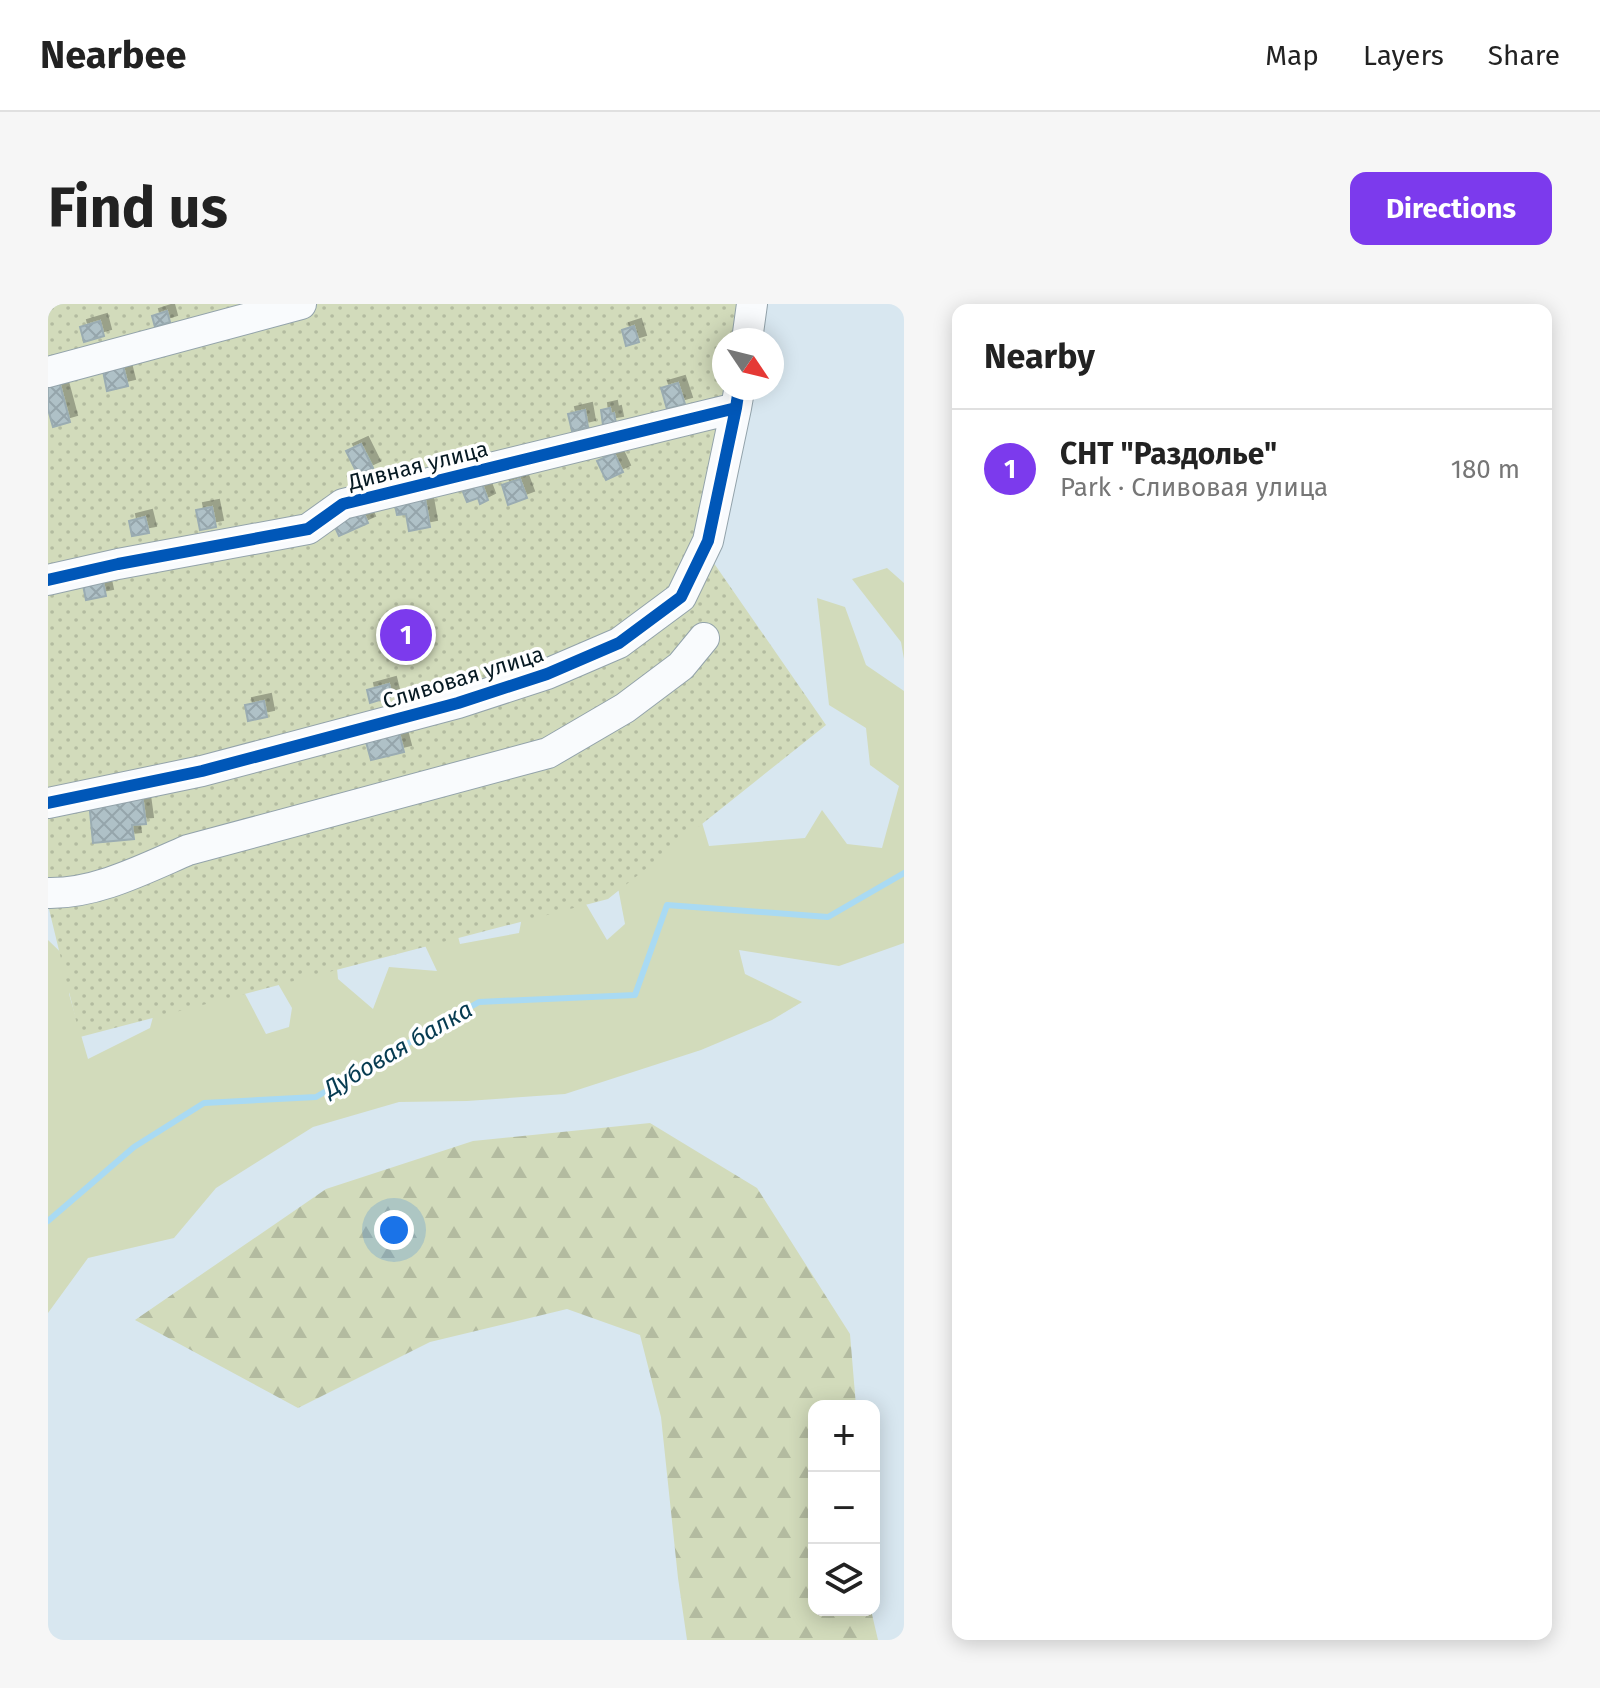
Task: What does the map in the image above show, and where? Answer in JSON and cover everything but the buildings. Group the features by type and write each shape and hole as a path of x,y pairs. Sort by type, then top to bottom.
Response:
{"street":[{"path":"48,372 301,304"},
{"path":"749,328 752,304"},
{"name":"Дивная улица","path":"48,580 308,529 343,504 731,400"},
{"name":"Сливовая улица","path":"48,803 202,771 458,703 547,674 619,643 681,597 708,541 738,400"},
{"path":"48,893 72,893 138,872 188,850 548,753 625,708 681,666 704,638"}],"green space":[{"path":"48,304 745,304 741,328 712,328 712,400 728,400 702,546 826,725 608,899 80,1037 48,905"},
{"path":"887,568 904,583 904,659 901,642 852,579"},
{"path":"817,598 845,607 866,665 904,691 904,943 839,966 739,950 745,974 802,1002 772,1020 701,1050 565,1094 399,1102 313,1127 216,1188 174,1238 88,1258 48,1313 48,940 80,971 69,994 88,1059 150,1028 167,965 242,988 266,1034 289,1027 292,1008 270,970 336,958 338,979 373,1009 389,967 437,971 403,899 452,913 460,944 519,933 532,864 563,865 607,940 625,924 615,872 695,799 709,846 805,838 822,810 847,844 882,848 899,786 870,765 866,728 829,705"},
{"path":"650,1123 757,1188 850,1334 856,1400 808,1400 808,1616 872,1616 878,1640 687,1640 661,1417 640,1335 567,1309 430,1342 298,1408 135,1320 326,1189 473,1141"}],"waterway":[{"name":"Дубовая балка","path":"48,1221 134,1147 204,1103 316,1097 479,1002 635,995 667,905 828,917 904,873"}],"cycle path":[{"path":"48,580 308,529 343,504 736,408 737,400"},
{"path":"48,803 202,771 458,703 547,674 619,643 681,597 708,541 736,408"}],"place":[{"name":"СНТ \"Раздолье\"","path":"406,635"}]}
